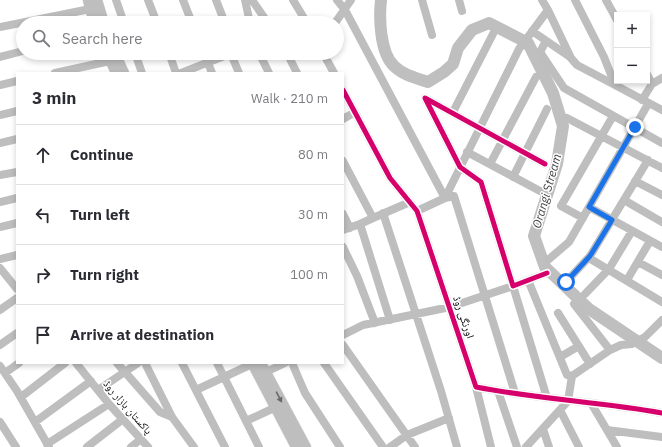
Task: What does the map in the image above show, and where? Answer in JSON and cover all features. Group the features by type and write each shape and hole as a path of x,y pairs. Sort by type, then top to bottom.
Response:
{"main road":[{"path":"97,0 102,16"},
{"path":"89,4 92,16"},
{"path":"112,60 116,72"},
{"path":"114,60 123,72"},
{"path":"255,364 274,408 296,447"},
{"path":"256,364 266,372 306,447"}],"street":[{"path":"116,0 122,16"},
{"path":"148,0 154,16"},
{"path":"183,0 189,16"},
{"path":"216,0 222,16"},
{"path":"245,0 248,16"},
{"path":"252,0 263,16"},
{"path":"293,0 303,16"},
{"path":"337,0 345,10 445,198"},
{"path":"340,16 351,0"},
{"path":"422,0 432,35"},
{"path":"459,0 462,11"},
{"path":"542,0 570,57"},
{"path":"575,0 604,57 615,85"},
{"path":"606,0 614,15"},
{"path":"43,16 89,4"},
{"path":"445,198 519,49 548,10"},
{"path":"0,27 16,23"},
{"path":"532,31 570,57 577,65 662,110"},
{"path":"453,112 494,32"},
{"path":"546,41 540,52 564,88 662,143"},
{"path":"0,57 16,53"},
{"path":"58,72 98,60"},
{"path":"137,60 142,72"},
{"path":"171,60 176,72"},
{"path":"207,60 212,72"},
{"path":"184,72 215,60"},
{"path":"234,60 239,72"},
{"path":"262,60 268,72"},
{"path":"290,60 296,72"},
{"path":"327,60 333,72"},
{"path":"490,164 536,77"},
{"path":"548,260 569,242 635,127 652,84 662,78"},
{"path":"650,80 652,84"},
{"path":"0,85 16,81"},
{"name":"اورنگی روڈ","path":"344,92 390,178 417,211 476,387 491,447"},
{"path":"545,164 453,112 425,98 460,167 481,182 547,398"},
{"path":"513,177 547,109"},
{"path":"0,115 16,111"},
{"path":"344,118 355,112"},
{"path":"583,218 561,206 613,116"},
{"path":"567,118 662,168"},
{"path":"0,143 16,139"},
{"path":"467,152 540,191"},
{"path":"566,282 589,258 648,160"},
{"path":"344,163 373,218"},
{"path":"0,175 16,172"},
{"path":"635,181 662,195"},
{"path":"417,211 445,198 454,196 515,394"},
{"path":"0,202 16,198"},
{"path":"624,200 662,222"},
{"path":"344,219 346,229 410,202"},
{"path":"589,207 662,247"},
{"path":"384,213 457,447"},
{"path":"0,227 16,223"},
{"path":"360,224 390,320"},
{"path":"585,294 609,269 632,231"},
{"path":"627,280 650,241"},
{"path":"344,249 357,276 375,323"},
{"path":"0,259 16,255"},
{"path":"589,258 662,302"},
{"path":"638,262 662,275"},
{"path":"1,270 14,281"},
{"path":"344,334 363,325 450,307 513,286 546,273"},
{"path":"528,280 567,375 572,376"},
{"path":"0,310 16,299"},
{"path":"574,304 610,350"},
{"path":"558,313 590,364"},
{"path":"526,447 568,401 572,376 610,350 621,345 636,342 645,337 662,320"},
{"path":"0,345 16,334"},
{"path":"344,346 415,447"},
{"path":"560,357 579,346"},
{"path":"17,364 3,373 21,397 48,445 109,404"},
{"path":"21,397 64,364"},
{"name":"پاکستان بازار روڈ","path":"77,364 109,404 148,447"},
{"path":"118,364 123,372 160,412 172,417"},
{"path":"98,390 136,364"},
{"path":"146,364 172,417 194,447"},
{"path":"183,364 225,447"},
{"path":"218,364 258,447"},
{"path":"196,390 253,364"},
{"path":"266,372 283,364"},
{"path":"292,364 305,393 340,447"},
{"path":"325,364 383,447"},
{"path":"35,422 91,381"},
{"path":"476,387 515,394 662,413"},
{"path":"498,391 517,447"},
{"path":"591,403 617,447"},
{"path":"246,421 274,408"},
{"path":"560,410 579,447"},
{"path":"390,447 407,435 449,418"},
{"path":"87,447 123,419"},
{"path":"0,422 16,447"},
{"path":"543,429 549,447"},
{"path":"607,430 662,437"},
{"path":"131,447 141,439"}],"waterway":[{"name":"Orangi Stream","path":"381,0 380,16 383,44 389,60 401,72 428,82 444,72 453,64 458,48 472,30 489,23 528,43 553,93 563,126 557,164 534,236 545,267 589,309 662,358"}],"cycle path":[{"path":"344,92 390,178 417,211 476,387 522,395 662,413"},
{"path":"545,164 425,98 460,167 481,182 513,286 547,273"}],"route":[{"path":"566,282 590,256 612,220 589,207 635,127"}]}
